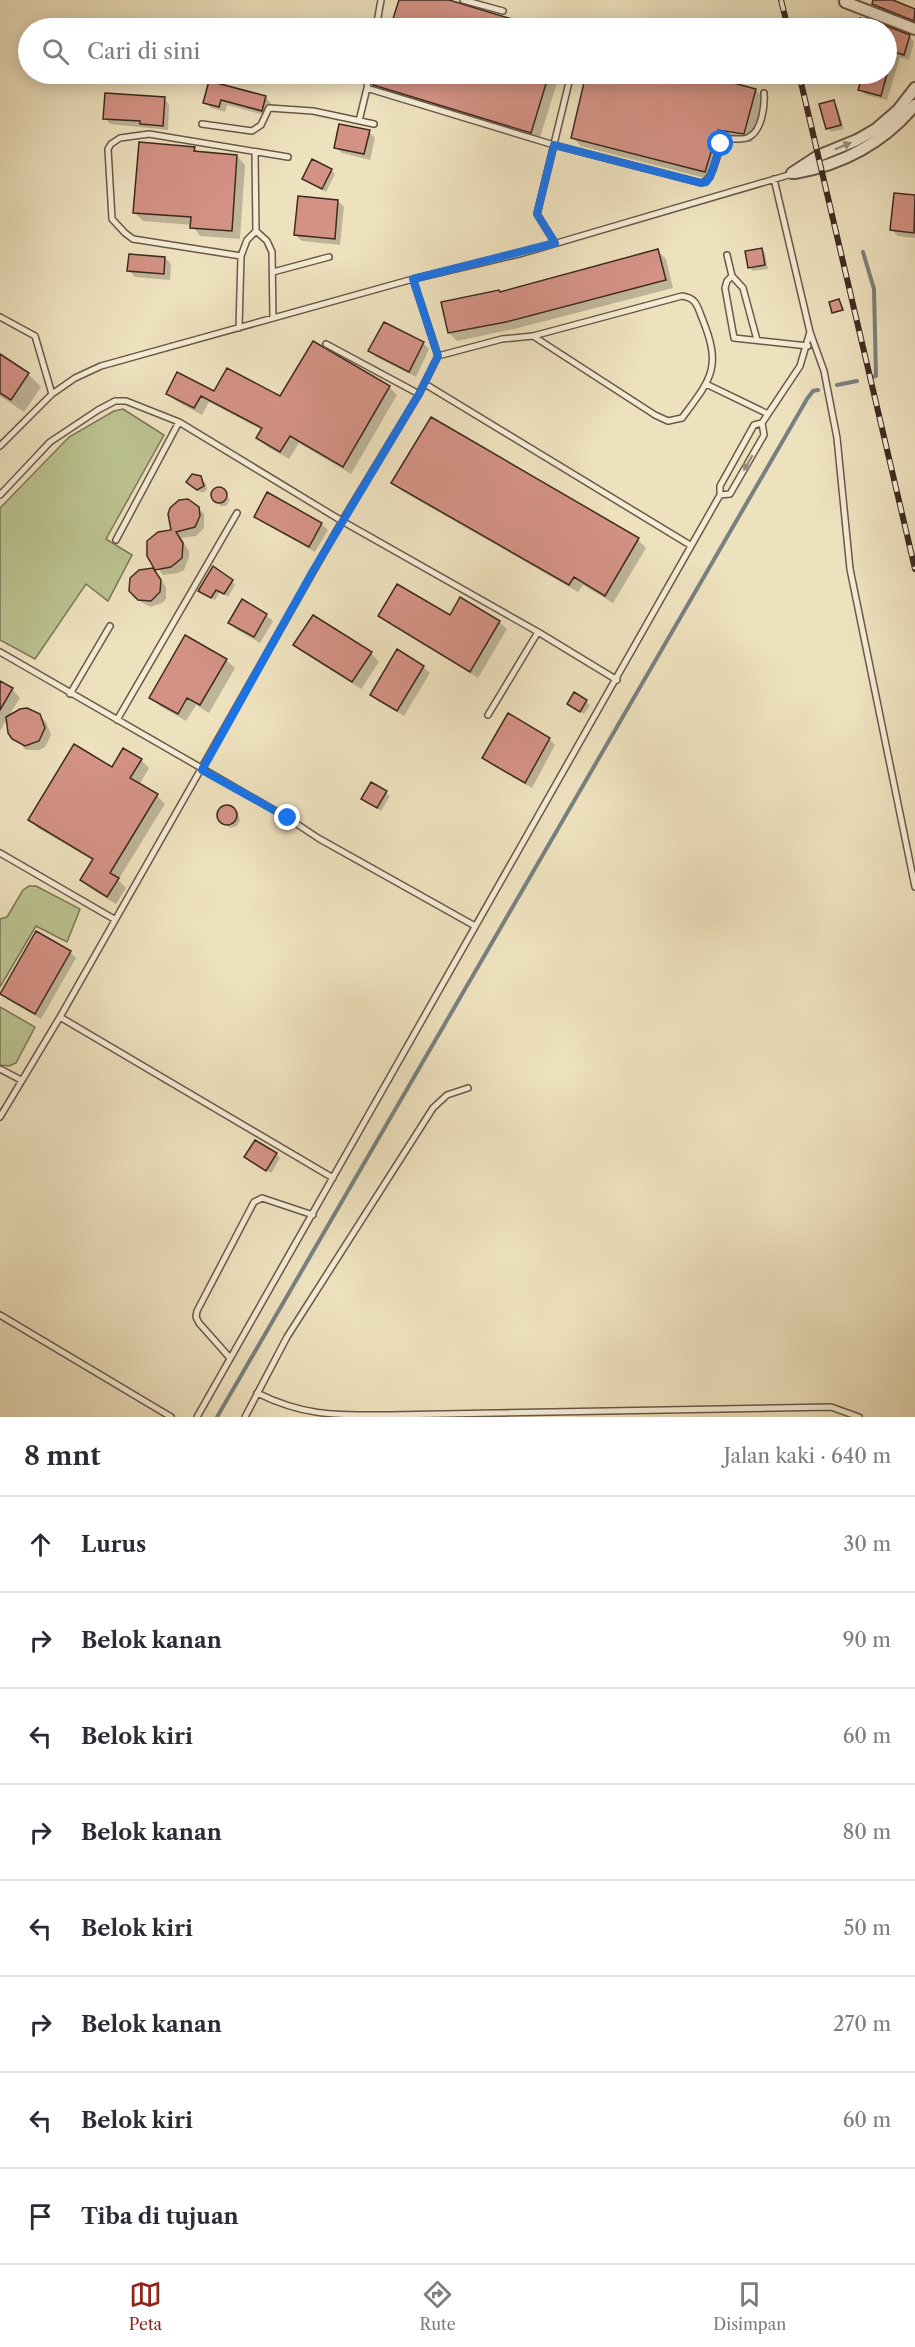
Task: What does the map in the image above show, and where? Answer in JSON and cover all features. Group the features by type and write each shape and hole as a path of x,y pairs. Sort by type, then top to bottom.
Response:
{"street":[{"path":"845,2 886,18"},
{"path":"897,22 915,29"},
{"path":"792,173 818,156 876,129 898,110 915,88"},
{"path":"792,173 822,169 880,140 895,128 915,105"}],"lane":[{"path":"378,18 381,0"},
{"path":"462,0 503,11"},
{"path":"359,121 368,84"},
{"path":"555,243 537,214 569,84"},
{"path":"367,88 553,148 705,183 710,177 718,149 725,139 744,139 753,134 761,118 764,93"},
{"path":"202,124 252,130 261,124 269,108 313,111 374,124"},
{"path":"242,256 133,239 125,233 112,219 108,149 120,138 149,134 288,158"},
{"path":"239,328 242,256 247,240 256,231 255,153"},
{"path":"0,446 52,394 75,378 100,366 413,279 555,243 792,173"},
{"path":"774,179 810,332 824,371 837,438 850,569 915,887"},
{"path":"256,231 267,241 272,252 273,318"},
{"path":"727,255 732,276 743,288 758,340"},
{"path":"273,272 328,257"},
{"path":"732,276 727,280 725,288 733,336 737,339 816,346"},
{"path":"0,1117 202,770 342,521 425,384 438,356 413,279"},
{"path":"438,356 502,339 533,336 682,296 696,302 710,338 714,368 706,384 682,418 668,421 656,416 533,336"},
{"path":"0,317 35,336 52,394"},
{"path":"197,1417 617,680 690,545 720,495 720,486 754,425 762,423 800,366 810,332"},
{"path":"326,344 419,394"},
{"path":"425,384 690,545"},
{"path":"706,384 768,414"},
{"path":"0,495 50,442 74,424 115,401 126,401 179,422 342,521 538,632 617,680"},
{"path":"116,540 179,422"},
{"path":"720,495 730,494 736,484 764,435 762,423"},
{"path":"0,433 8,438"},
{"path":"117,720 237,513"},
{"path":"70,694 110,626"},
{"path":"488,715 538,632"},
{"path":"0,652 476,926"},
{"path":"0,853 114,919"},
{"path":"60,1017 333,1178"},
{"path":"0,1069 21,1080"},
{"path":"245,1417 287,1337 433,1108 447,1095 468,1088"},
{"path":"230,1358 199,1323 197,1311 254,1202 262,1198 313,1215"},
{"path":"0,1315 171,1417"},
{"path":"257,1393 281,1406 316,1415 831,1407 859,1417"}],"green space":[{"path":"123,409 164,435 106,539 132,555 108,601 86,584 35,659 0,640 0,508 69,437 114,411"},
{"path":"29,886 36,886 80,909 67,942 36,926 0,987 0,919 7,917 23,890"},
{"path":"0,1007 35,1027 16,1063 9,1066 0,1065"}],"building":[{"path":"399,0 449,0 509,18 393,18"},
{"path":"873,0 893,0 915,9 914,21 872,4"},
{"path":"897,30 910,35 904,55 897,53"},
{"path":"208,84 220,84 266,96 262,111 221,100 219,107 203,103"},
{"path":"373,84 546,84 531,133"},
{"path":"584,84 737,84 756,89 744,134 718,130 705,172 571,138"},
{"path":"860,84 884,84 881,96 858,90"},
{"path":"105,93 165,97 163,126 140,124 140,121 103,119"},
{"path":"834,100 841,125 826,129 819,104"},
{"path":"339,124 370,130 364,154 334,148"},
{"path":"139,142 195,147 194,151 237,155 232,231 190,228 191,217 133,213"},
{"path":"312,159 332,169 322,189 302,179"},
{"path":"894,193 915,195 914,233 890,230"},
{"path":"298,196 338,200 335,239 294,235"},
{"path":"762,248 765,265 748,268 745,251"},
{"path":"658,249 666,280 506,322 448,333 441,302 499,290 500,292"},
{"path":"129,254 165,257 164,274 127,271"},
{"path":"839,299 843,310 832,313 829,302"},
{"path":"384,322 424,342 409,372 368,351"},
{"path":"313,341 390,386 343,467 290,436 280,452 256,438 262,428 201,396 194,408 166,394 177,372 214,391 227,368 280,396"},
{"path":"0,354 29,373 11,400 0,393"},
{"path":"431,417 639,538 605,596 574,577 569,585 391,483"},
{"path":"192,474 201,476 204,486 197,490 186,482"},
{"path":"216,487 222,487 227,495 225,501 216,503 211,498 211,492"},
{"path":"267,492 322,523 309,547 254,517"},
{"path":"188,499 199,507 200,516 195,527 176,532 183,543 182,558 171,567 155,570 147,556 147,541 158,532 171,530 168,514 170,508 179,500"},
{"path":"213,566 233,580 224,594 216,590 211,598 198,591"},
{"path":"153,568 161,580 160,592 151,601 138,600 129,591 130,578 139,570"},
{"path":"397,584 450,615 460,597 500,621 470,672 378,616"},
{"path":"242,599 267,614 254,637 228,623"},
{"path":"313,615 372,652 352,682 293,645"},
{"path":"185,635 227,659 200,705 187,698 178,714 149,698"},
{"path":"397,649 424,666 397,711 370,695"},
{"path":"0,681 13,688 0,710"},
{"path":"574,692 587,700 580,712 567,704"},
{"path":"27,708 40,714 45,728 39,741 25,746 12,739 8,733 6,717 20,709"},
{"path":"508,713 550,738 525,783 482,758"},
{"path":"74,744 112,767 123,748 142,759 130,778 158,794 110,873 119,878 107,897 80,880 93,859 28,820"},
{"path":"371,782 387,791 377,808 361,799"},
{"path":"223,805 231,805 237,811 237,819 231,825 223,825 217,819 217,811"},
{"path":"36,931 71,951 35,1014 0,994"},
{"path":"255,1140 277,1153 266,1171 244,1157"}],"waterway":[{"path":"863,252 874,289 876,376 872,377"},
{"path":"837,385 857,381"},
{"path":"217,1417 807,399 813,391 818,390"}],"railway":[{"path":"781,0 786,18"},
{"path":"801,84 915,569"}],"route":[{"path":"288,818 202,770 313,571 425,384 438,356 413,279 523,253 555,243 537,214 554,145 705,183 710,177 721,144"}]}
